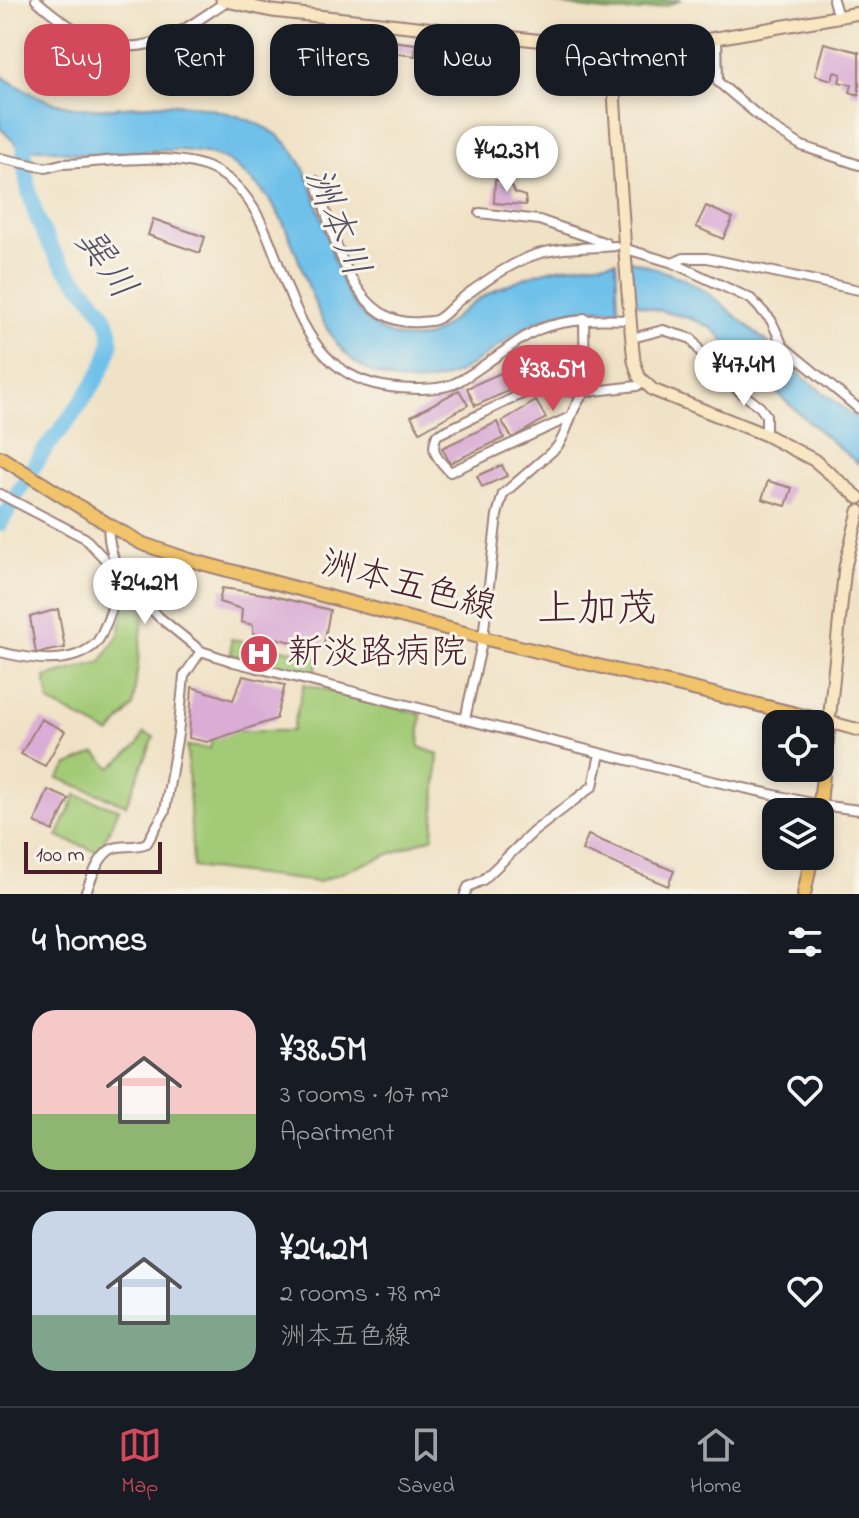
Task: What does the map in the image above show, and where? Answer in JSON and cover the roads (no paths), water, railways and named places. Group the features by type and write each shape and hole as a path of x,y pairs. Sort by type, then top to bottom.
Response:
{"main road":[{"path":"225,1 272,11 536,40"},
{"path":"717,37 859,13"},
{"path":"616,96 622,251 636,371 642,382 664,395 766,435 814,460 859,498"},
{"name":"洲本五色線","path":"0,457 143,544 190,560 483,638 780,710"},
{"path":"830,710 845,567 859,511"},
{"path":"834,723 859,730"},
{"path":"804,894 809,870"}],"street":[{"path":"36,0 82,36 99,43 117,45 151,44 170,37 225,1"},
{"path":"833,0 838,17"},
{"path":"717,37 718,82 772,127 802,146 859,165"},
{"path":"0,158 46,168 61,164 165,161 204,165 228,176 250,201 312,341 340,367 373,384 416,388 450,385 523,338 556,324 584,318 630,320"},
{"path":"316,181 358,292 393,320 407,324 433,321 486,280 529,257 569,249 622,251"},
{"path":"480,213 539,220 622,251 673,263 751,299 771,320 783,346 859,409"},
{"path":"673,263 684,258 707,258 859,290"},
{"path":"465,719 483,638 497,515 503,494 556,448 563,439 574,405 585,392 584,318"},
{"path":"632,338 663,330 692,339 712,370 760,407 766,415 766,435"},
{"path":"568,418 450,472 435,455 433,444 437,435 532,389 585,392 637,386 642,382"},
{"path":"3,495 85,538 159,617 201,651 778,798"},
{"path":"0,652 20,657 62,659 79,654 97,643 112,611 116,572 107,536 109,525"},
{"path":"85,894 107,852 116,847 135,848 147,843 165,811 184,676 201,651"},
{"path":"465,894 468,887 483,880 533,832 593,786 600,754"},
{"path":"834,809 859,810"}],"water":[{"path":"0,74 24,89 24,96 38,96 63,105 98,109 172,104 197,106 240,117 266,128 296,155 310,182 341,278 354,305 373,326 400,337 432,334 499,288 538,273 582,264 616,261 618,310 591,309 547,317 529,325 465,369 429,382 408,382 372,372 345,354 327,328 288,233 272,203 229,162 206,153 190,151 95,155 28,149 14,142 0,128"},
{"path":"630,260 682,278 708,293 781,354 804,378 859,420 859,464 734,354 714,330 695,320 633,302"}],"waterway":[{"name":"巽川","path":"0,524 38,459 92,387 110,347 107,321 101,309 56,256 40,226 27,177 26,127"}],"place":[{"name":"新淡路病院","path":"259,654"}],"district":[{"name":"上加茂","path":"597,611"}],"water label":[{"name":"洲本川","path":"335,223"}]}
